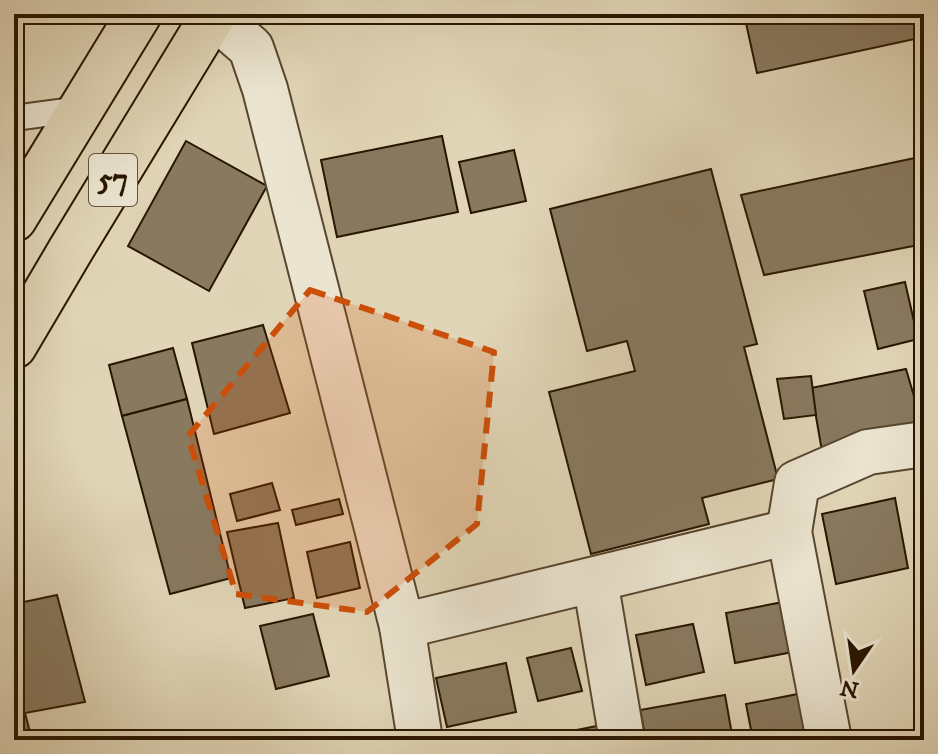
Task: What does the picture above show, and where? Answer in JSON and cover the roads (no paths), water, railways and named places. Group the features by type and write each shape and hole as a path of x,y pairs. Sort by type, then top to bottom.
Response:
{"highway":[{"name":"57","path":"14,219 139,14"},
{"name":"57","path":"14,346 214,15"}],"street":[{"path":"214,15 251,48 265,89 402,626 420,740"},
{"path":"829,740 789,532 797,483 868,452 924,444"},
{"path":"402,626 789,532"},
{"path":"595,580 622,740"}],"lane":[{"path":"14,118 81,109"}]}
